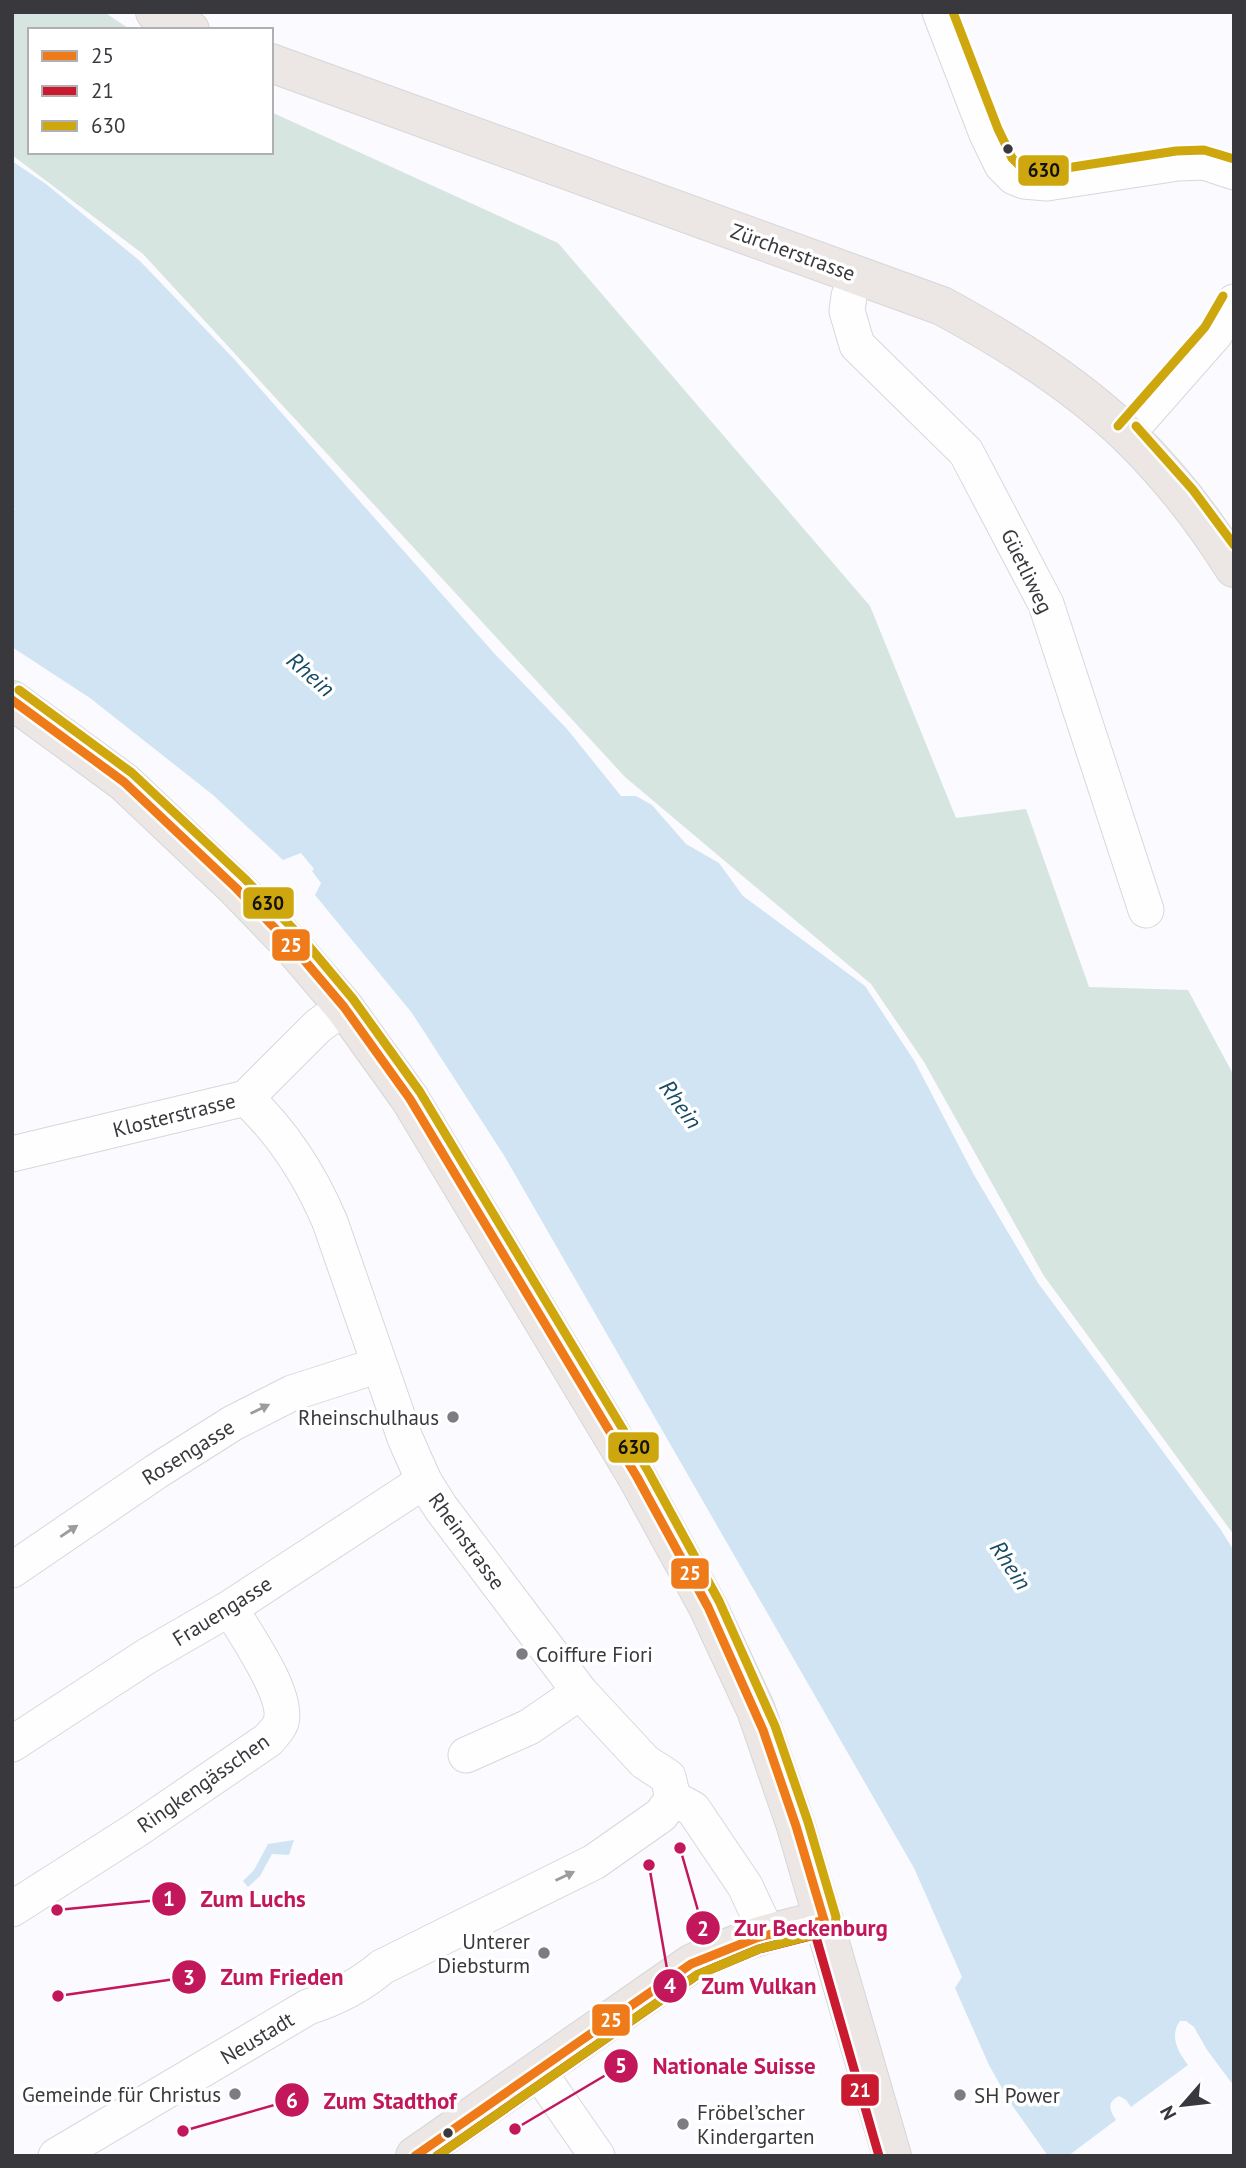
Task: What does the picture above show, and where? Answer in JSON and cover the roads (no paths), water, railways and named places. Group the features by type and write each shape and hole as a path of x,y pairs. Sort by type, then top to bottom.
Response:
{"main road":[{"path":"155,12 186,28"},
{"name":"Zürcherstrasse","path":"273,64 942,306 1036,363 1126,433 1184,498 1234,568"},
{"path":"12,700 124,782 236,888 293,947 344,1007 410,1099 637,1477 708,1607 760,1720 796,1826 892,2156"},
{"path":"415,2156 691,1964 726,1947 767,1933 824,1920"}],"street":[{"path":"940,12 989,139 1002,165 1014,177 1033,183 1046,183 1147,167 1204,162 1234,172"},
{"name":"Güetliweg","path":"856,275 847,311 857,345 966,452 1045,604 1146,910"},
{"path":"1126,433 1214,334 1234,302"},
{"name":"Klosterstrasse","path":"12,1154 246,1098 318,1026 344,1007"},
{"name":"Rheinstrasse","path":"246,1098 281,1137 318,1193 405,1438 424,1481 441,1508 580,1692 645,1762 668,1777 673,1798 693,1809 745,1886 767,1933"},
{"name":"Rosengasse","path":"12,1570 157,1471 233,1423 292,1393 379,1365"},
{"name":"Frauengasse","path":"15,1746 147,1656 230,1608 424,1481"},
{"name":"Ringkengässchen","path":"12,1909 136,1830 268,1740 281,1724 282,1704 277,1692 230,1608"},
{"path":"466,1755 529,1727 580,1692"},
{"name":"Neustadt","path":"56,2156 308,2007 330,2000 365,1981 382,1967 594,1862 661,1815 673,1798"},
{"path":"538,2071 597,2156"}],"water":[{"name":"Rhein","path":"12,161 46,184 140,261 234,359 493,652 567,729 621,796 636,796 652,805 686,844 719,863 743,896 865,986 915,1062 974,1175 1038,1283 1221,1530 1234,1551 1234,2086 1207,2050 1194,2027 1186,2021 1180,2021 1175,2038 1188,2065 1131,2107 1119,2096 1115,2098 1110,2106 1116,2120 1068,2156 1048,2156 1009,2101 989,2065 955,1988 962,1977 914,1868 505,1157 412,1013 315,895 321,883 312,871 314,869 301,853 283,860 213,795 90,698 12,647 12,512 15,509 12,507"},
{"path":"294,1840 289,1855 272,1854 260,1876 248,1887 243,1881 254,1870 268,1844"}],"place":[{"name":"Rheinschulhaus","path":"453,1417"},
{"name":"Coiffure Fiori","path":"522,1654"},
{"name":"Zur Beckenburg","path":"680,1848"},
{"name":"Zum Vulkan","path":"649,1865"},
{"name":"Zum Luchs","path":"57,1910"},
{"name":"Unterer Diebsturm","path":"544,1953"},
{"name":"Zum Frieden","path":"58,1996"},
{"name":"Gemeinde für Christus","path":"235,2094"},
{"name":"SH Power","path":"960,2095"},
{"name":"Fröbel’scher Kindergarten","path":"683,2124"},
{"name":"Nationale Suisse","path":"515,2129"},
{"name":"Zum Stadthof","path":"183,2131"}]}
